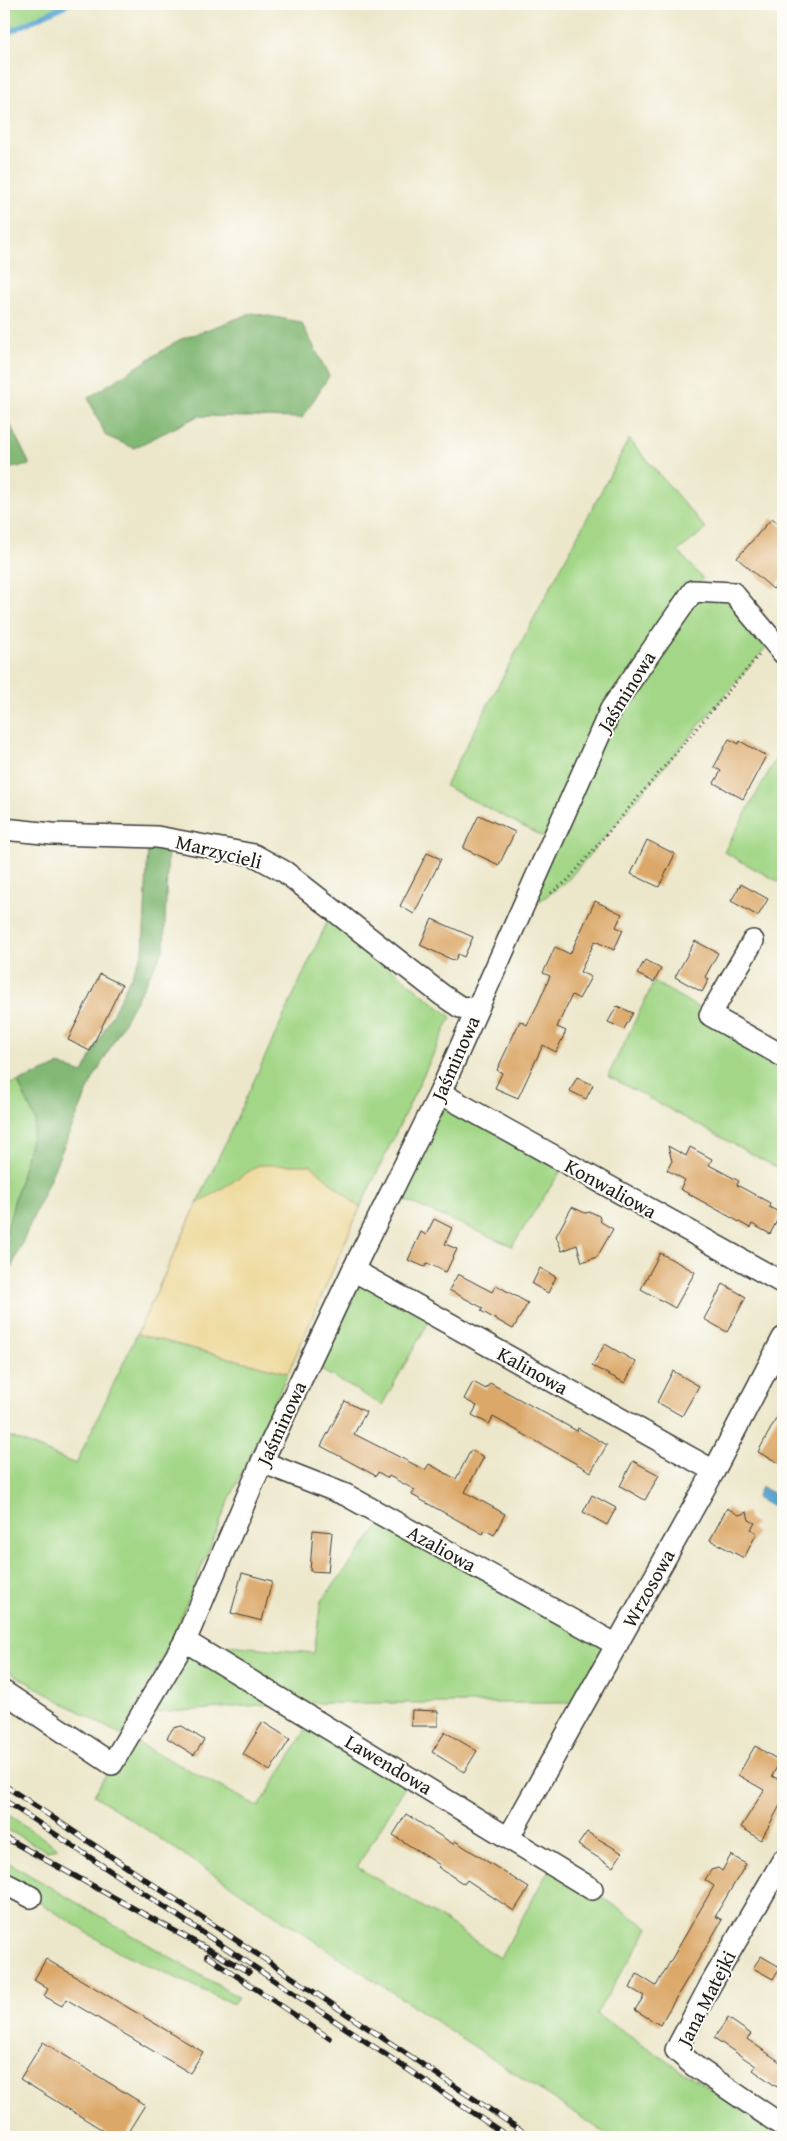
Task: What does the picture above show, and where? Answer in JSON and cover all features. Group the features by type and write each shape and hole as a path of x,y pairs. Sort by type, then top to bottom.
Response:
{"street":[{"name":"Jaśminowa","path":"4,1692 112,1764 185,1641 262,1462 440,1093 611,709 693,590 733,593 780,640"},
{"name":"Marzycieli","path":"4,829 52,834 157,837 254,855 285,872 442,995 460,1007 477,1009"},
{"path":"753,941 710,1015 783,1056"},
{"name":"Konwaliowa","path":"440,1093 783,1283"},
{"name":"Kalinowa","path":"353,1270 714,1471"},
{"name":"Wrzosowa","path":"509,1837 714,1471 783,1338"},
{"name":"Azaliowa","path":"262,1462 346,1495 616,1646"},
{"name":"Lawendowa","path":"185,1641 592,1889"},
{"name":"Jana Matejki","path":"783,1860 711,1984 676,2050 693,2065 783,2126"},
{"path":"4,1883 31,1897"}],"path":[{"path":"521,910 540,901 567,881 780,640"}],"green space":[{"path":"4,4 68,4 11,31 4,32"},
{"path":"252,313 301,322 329,376 302,418 198,416 134,448 106,436 88,398 179,340"},
{"path":"4,412 30,465 4,469"},
{"path":"629,439 706,529 678,551 703,579 693,590 733,593 772,639 783,627 783,653 772,640 567,881 540,901 530,890 551,841 445,786"},
{"path":"783,746 783,875 779,882 724,852"},
{"path":"148,846 168,848 164,949 92,1081 4,1285 4,1240 36,1121 18,1082 59,1065 83,1073 143,952"},
{"path":"329,918 451,1017 360,1208 311,1165 197,1204"},
{"path":"654,982 783,1056 783,1171 608,1076"},
{"path":"18,1082 36,1121 4,1240 4,1085"},
{"path":"440,1093 566,1163 512,1246 390,1194"},
{"path":"353,1270 433,1314 382,1405 309,1363"},
{"path":"137,1334 288,1373 228,1503 172,1639 122,1736 4,1669 4,1434 76,1464"},
{"path":"386,1518 617,1645 584,1703 287,1703 142,1714 185,1641 314,1653 321,1601"},
{"path":"313,1718 411,1777 357,1867 441,1918 500,1958 552,1864 649,1928 596,2014 783,2137 611,2137 94,1795 128,1738 259,1807"},
{"path":"4,1812 58,1848 47,1851 4,1828"},
{"path":"4,1860 238,1997 233,2004 113,1949 31,1897 4,1883"}],"sand":[{"path":"259,1165 311,1165 360,1208 288,1373 137,1334 197,1204"}],"water":[{"path":"761,1487 783,1498 781,1511 756,1498"}],"building":[{"path":"772,518 783,528 783,577 773,589 737,558"},
{"path":"729,739 739,744 740,741 766,756 743,799 714,783 721,771 714,767"},
{"path":"479,815 515,832 499,865 463,848"},
{"path":"647,840 675,854 659,887 631,874"},
{"path":"427,853 441,859 414,914 400,906"},
{"path":"741,884 768,899 758,916 731,901"},
{"path":"595,901 622,914 616,927 623,930 614,950 595,941 580,972 591,977 579,999 572,995 557,1027 566,1031 556,1052 543,1045 518,1098 495,1088 502,1073 497,1070 520,1021 527,1025 550,976 543,973 555,947 570,954"},
{"path":"432,919 473,937 464,957 458,954 455,961 420,945"},
{"path":"695,941 718,953 705,977 709,979 702,992 675,977"},
{"path":"645,960 661,969 654,982 637,974"},
{"path":"100,974 122,985 90,1051 68,1040"},
{"path":"617,1006 633,1013 624,1029 608,1022"},
{"path":"577,1077 593,1085 586,1099 570,1091"},
{"path":"668,1146 686,1156 690,1147 712,1159 709,1165 739,1181 737,1185 770,1203 769,1207 781,1213 770,1234 752,1224 750,1228 680,1189 685,1180 667,1170 672,1161"},
{"path":"572,1207 585,1213 591,1212 599,1216 601,1222 613,1229 597,1257 582,1262 577,1245 562,1251 556,1236"},
{"path":"434,1219 452,1228 445,1244 457,1249 446,1272 427,1263 425,1267 408,1260 421,1232 426,1235"},
{"path":"660,1253 695,1272 675,1308 641,1289"},
{"path":"540,1268 556,1277 548,1293 532,1284"},
{"path":"458,1274 492,1292 496,1285 528,1303 513,1329 481,1311 483,1308 449,1290"},
{"path":"723,1284 746,1297 727,1332 704,1319"},
{"path":"605,1344 636,1362 625,1383 592,1366"},
{"path":"673,1371 699,1386 682,1416 657,1402"},
{"path":"473,1382 486,1389 490,1383 577,1431 578,1428 607,1445 591,1472 493,1417 489,1424 472,1415 477,1406 464,1399"},
{"path":"345,1401 366,1412 354,1434 425,1470 429,1464 456,1479 471,1450 484,1457 465,1492 505,1514 494,1535 485,1530 483,1534 412,1495 415,1490 389,1476 388,1478 378,1472 376,1476 321,1446"},
{"path":"783,1406 783,1465 758,1452"},
{"path":"633,1461 659,1475 645,1500 620,1486"},
{"path":"592,1495 616,1508 607,1525 583,1512"},
{"path":"727,1508 739,1515 747,1512 749,1520 755,1523 751,1529 757,1533 744,1558 710,1540"},
{"path":"313,1530 332,1532 328,1572 310,1571"},
{"path":"242,1573 272,1581 262,1621 231,1613"},
{"path":"412,1710 438,1711 438,1726 411,1726"},
{"path":"263,1722 290,1739 270,1771 243,1754"},
{"path":"182,1726 204,1740 194,1755 167,1738 173,1728"},
{"path":"445,1732 477,1751 464,1772 432,1752"},
{"path":"755,1746 780,1761 772,1776 783,1782 783,1800 761,1840 741,1827 764,1790 738,1775"},
{"path":"406,1814 453,1844 455,1841 529,1888 514,1911 467,1880 464,1884 438,1867 440,1865 393,1835"},
{"path":"587,1832 622,1853 613,1867 578,1845"},
{"path":"731,1855 746,1864 715,1916 722,1920 660,2025 635,2010 644,1996 630,1988 637,1974 656,1986 714,1886 705,1880 711,1870 718,1868 722,1871"},
{"path":"761,1956 780,1967 773,1979 753,1968"},
{"path":"46,1959 203,2052 190,2073 66,1999 62,2006 44,1996 48,1989 34,1980"},
{"path":"728,2018 751,2034 747,2039 783,2064 783,2077 777,2087 753,2070 756,2066 714,2038"},
{"path":"43,2042 145,2105 125,2137 114,2137 20,2079"}],"waterway":[{"path":"4,32 11,31 68,4"}],"railway":[{"path":"4,1785 531,2137"},
{"path":"4,1800 509,2137"},
{"path":"4,1837 249,1972"},
{"path":"207,1956 329,2038"}]}
